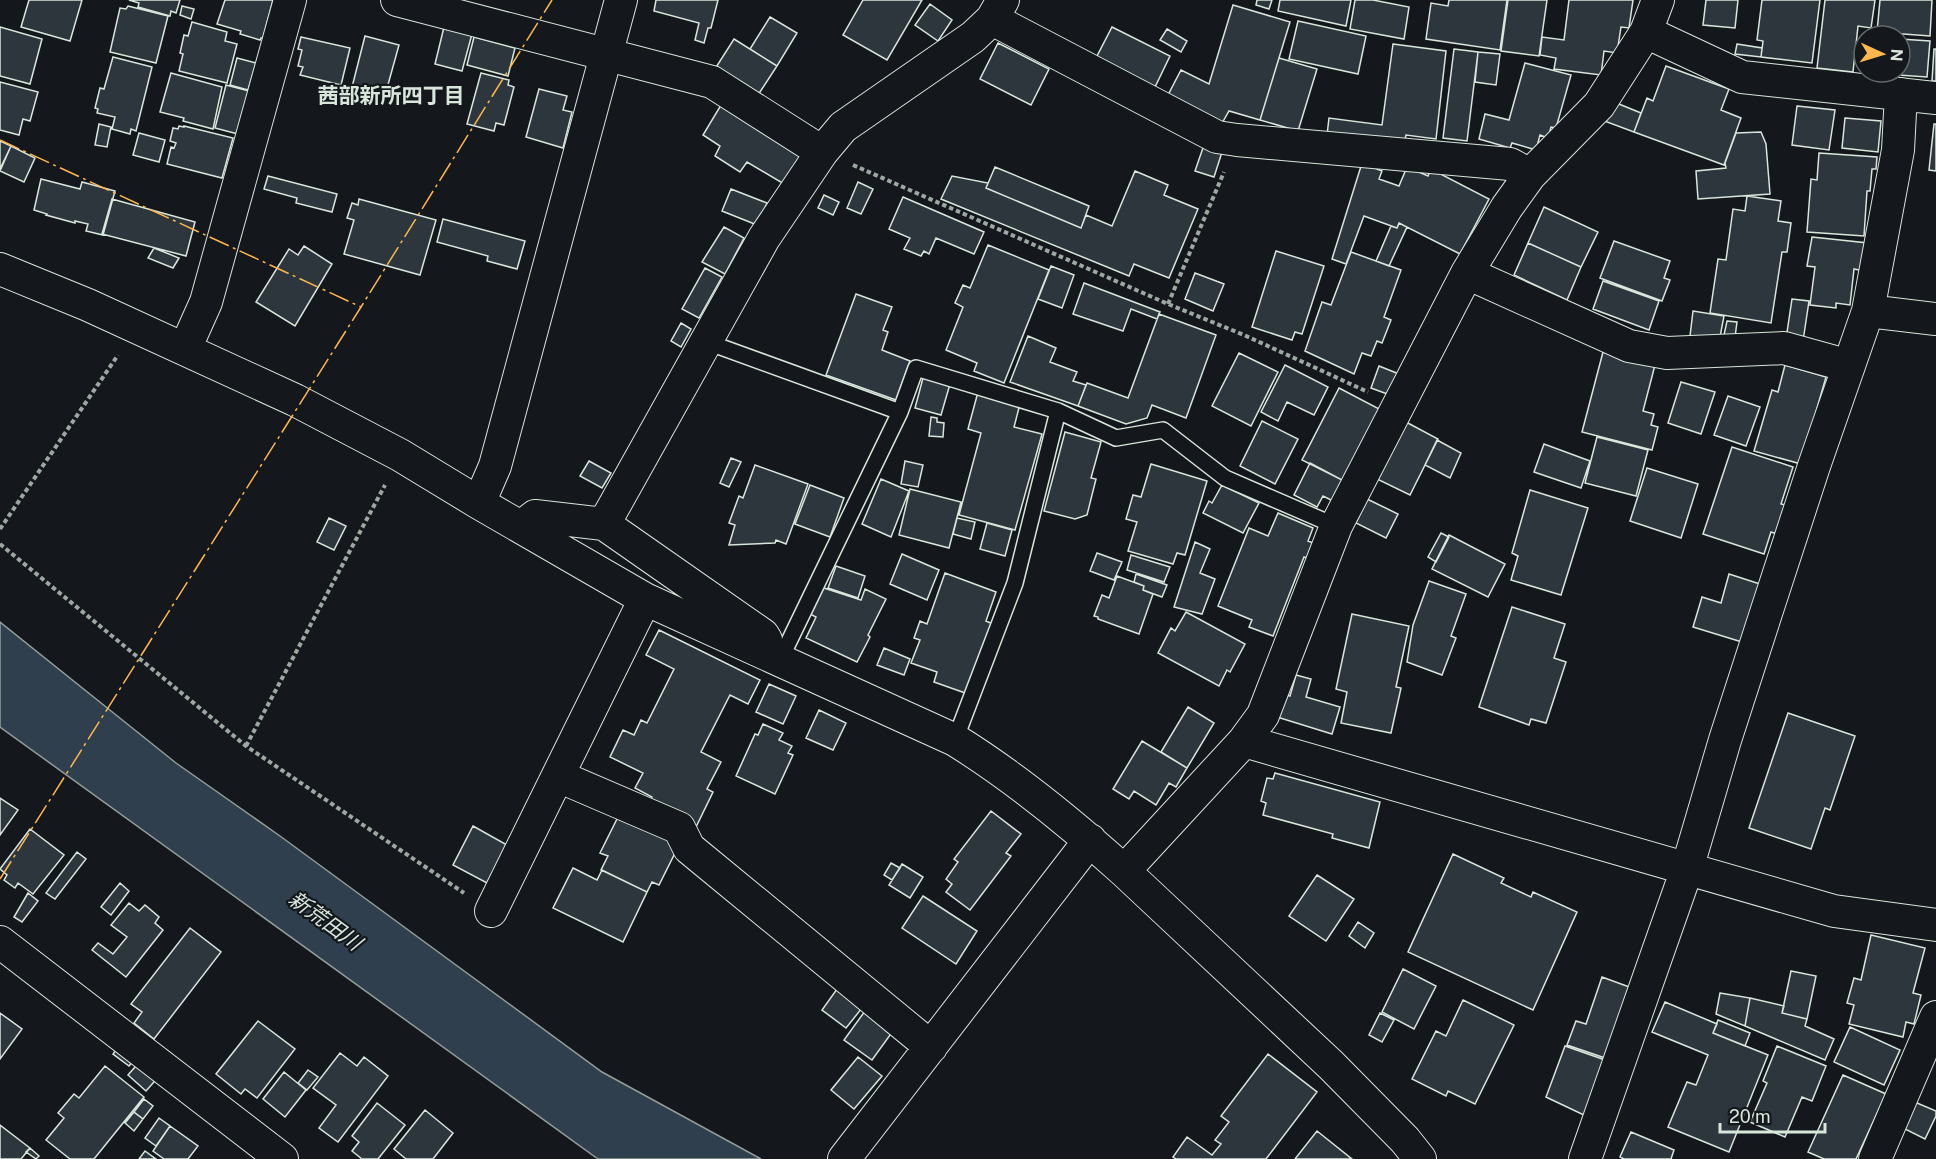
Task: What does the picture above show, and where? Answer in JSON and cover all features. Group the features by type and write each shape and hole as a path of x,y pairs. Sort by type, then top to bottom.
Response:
{"street":[{"path":"185,349 206,302 290,0"},
{"path":"397,0 711,82 822,152"},
{"path":"479,503 495,466 621,0"},
{"path":"1124,871 1244,741 1263,715 1336,526 1467,273 1507,207 1530,175 1599,105 1646,33 1658,0"},
{"path":"604,524 764,238 822,152 843,127 973,38 998,9 1216,137 1510,164 1530,175"},
{"path":"1646,33 1742,77 1936,98"},
{"path":"1585,1159 1687,869 1771,596 1868,311 1898,150 1901,94"},
{"path":"0,270 88,305 295,400 400,455 645,599 955,740 982,757 1090,840 1331,1065 1405,1140 1420,1159"},
{"path":"1467,273 1629,346 1666,353 1784,348 1849,366"},
{"path":"1868,311 1936,319"},
{"path":"521,527 535,516 604,524 763,635 780,660"},
{"path":"492,911 645,599"},
{"path":"1244,741 1834,911 1936,925"},
{"path":"558,776 679,828 689,848 931,1047"},
{"path":"844,1159 1090,840"},
{"path":"0,942 282,1159"},
{"path":"1875,1159 1936,1017"}],"lane":[{"path":"707,342 900,412"},
{"path":"780,660 900,412 916,368 1058,411 1116,438 1163,430 1225,478 1336,526"},
{"path":"955,740 1015,583 1058,411"}],"path":[{"path":"1168,304 1237,140"},
{"path":"822,152 1244,335 1398,406"},
{"path":"0,529 137,327"},
{"path":"246,746 400,455"},
{"path":"0,544 246,746 492,911"}],"water":[{"name":"新荒田川","path":"0,622 176,763 280,836 602,1072 761,1159 598,1159 0,727"}],"building":[{"path":"29,0 82,0 70,41 21,27"},
{"path":"129,0 180,0 176,13 171,11 170,16 138,7 139,3"},
{"path":"225,0 273,0 263,38 260,40 240,34 241,31 217,24"},
{"path":"656,0 718,0 711,28 708,28 704,43 695,40 699,23 654,11"},
{"path":"863,0 922,0 887,60 843,35"},
{"path":"1257,0 1272,0 1269,9 1256,5"},
{"path":"1280,0 1351,0 1346,26 1278,11"},
{"path":"1355,0 1373,0 1409,7 1404,39 1350,29"},
{"path":"1449,0 1507,0 1500,50 1426,39 1431,3 1448,6"},
{"path":"1508,0 1547,0 1539,56 1501,51"},
{"path":"1569,0 1633,0 1629,28 1621,27 1617,53 1604,51 1601,75 1554,69 1556,58 1540,55 1542,37 1564,40"},
{"path":"1706,0 1738,0 1735,28 1703,25"},
{"path":"1762,0 1820,0 1812,63 1761,57 1763,41 1757,40"},
{"path":"1825,0 1875,0 1872,24 1852,24 1852,72 1817,68"},
{"path":"1880,0 1932,0 1930,36 1912,35 1912,24 1878,24"},
{"path":"930,4 952,20 938,41 915,25"},
{"path":"1233,5 1290,22 1260,120 1229,111 1221,125 1167,97 1181,70 1209,84"},
{"path":"128,6 168,16 156,63 110,52 120,8 126,9"},
{"path":"182,6 194,9 191,19 180,15"},
{"path":"770,17 797,33 777,66 750,49"},
{"path":"1298,21 1366,36 1358,74 1289,59"},
{"path":"192,22 227,32 225,41 237,44 227,83 179,71 184,35 188,36"},
{"path":"0,27 42,39 30,84 0,76"},
{"path":"444,27 472,34 462,71 435,64"},
{"path":"1112,27 1170,56 1155,87 1096,58"},
{"path":"1167,29 1187,41 1181,52 1160,40"},
{"path":"365,36 399,45 384,99 351,91"},
{"path":"301,37 350,48 341,85 300,75 303,67 298,66 302,50 298,49"},
{"path":"474,37 515,48 508,76 467,65"},
{"path":"734,39 777,66 756,98 713,72"},
{"path":"1912,40 1930,41 1927,77 1912,76"},
{"path":"998,43 1049,69 1031,105 980,79"},
{"path":"1393,44 1446,51 1436,139 1406,135 1405,140 1327,135 1329,118 1382,125"},
{"path":"1737,44 1762,48 1761,57 1735,54"},
{"path":"1454,49 1478,52 1467,141 1443,138"},
{"path":"1934,49 1936,49 1936,81 1932,81"},
{"path":"1478,52 1500,54 1496,85 1475,82"},
{"path":"113,57 152,67 136,131 131,129 130,134 112,129 115,117 97,113 98,109 95,108 100,88 104,89"},
{"path":"237,58 256,63 248,90 230,85"},
{"path":"1279,58 1317,69 1298,131 1260,120"},
{"path":"1525,63 1571,75 1556,128 1551,127 1548,138 1540,135 1536,150 1512,143 1510,148 1479,139 1485,114 1509,120"},
{"path":"1666,66 1729,89 1721,110 1741,118 1724,165 1634,132 1647,98 1653,101"},
{"path":"171,73 222,87 213,129 160,112"},
{"path":"481,73 509,80 508,85 514,87 504,125 496,123 494,131 467,124"},
{"path":"0,82 38,92 30,121 23,119 19,135 0,130"},
{"path":"226,85 249,91 238,134 215,128"},
{"path":"539,89 567,96 563,110 572,112 563,148 526,137"},
{"path":"724,100 805,150 784,184 747,162 740,172 715,156 720,146 703,135"},
{"path":"1614,102 1641,113 1634,132 1599,119"},
{"path":"1797,106 1835,110 1829,150 1792,145"},
{"path":"1845,118 1881,121 1878,152 1842,148"},
{"path":"99,124 111,127 107,147 95,145"},
{"path":"1934,124 1936,124 1936,171 1929,170"},
{"path":"179,126 233,138 222,178 167,164 171,147 174,148 176,143 170,141 173,128 178,129"},
{"path":"1761,132 1766,144 1770,194 1698,199 1696,171 1726,168 1725,163 1736,133"},
{"path":"139,133 165,140 159,162 133,155"},
{"path":"0,141 11,146 0,169"},
{"path":"1205,142 1223,149 1214,177 1195,171"},
{"path":"11,146 35,158 24,182 0,171"},
{"path":"1819,153 1877,157 1876,169 1872,169 1870,191 1867,191 1864,236 1807,232 1811,179 1817,180"},
{"path":"1362,163 1382,171 1379,179 1399,186 1407,167 1428,176 1431,169 1489,199 1460,254 1399,223 1397,228 1364,216 1346,264 1332,259"},
{"path":"995,167 1089,206 1081,228 986,188"},
{"path":"1135,171 1168,185 1164,195 1198,209 1169,278 1134,264 1129,276 941,199 952,176 988,183 986,188 1081,228 1086,215 1112,226"},
{"path":"268,176 337,194 332,212 296,203 297,198 264,189"},
{"path":"41,179 80,189 82,182 115,191 103,235 86,231 88,224 75,221 75,223 34,210"},
{"path":"858,182 873,189 861,214 847,208"},
{"path":"731,189 767,203 757,225 722,211"},
{"path":"824,195 839,202 833,215 818,208"},
{"path":"1747,196 1781,201 1778,221 1791,223 1787,252 1782,252 1771,323 1710,313 1718,259 1726,260 1733,209 1745,211"},
{"path":"903,197 984,232 974,254 936,238 929,254 924,251 921,256 904,249 910,238 889,229"},
{"path":"112,199 195,222 186,256 102,234"},
{"path":"359,199 436,220 420,275 344,254 354,220 347,218 352,203 358,205"},
{"path":"1544,207 1598,232 1581,267 1528,243"},
{"path":"443,219 525,241 517,269 487,261 488,256 437,242"},
{"path":"1399,223 1407,227 1389,266 1376,261 1391,226 1397,228"},
{"path":"724,227 744,238 725,274 702,262"},
{"path":"1812,237 1868,243 1864,271 1854,269 1850,305 1836,303 1836,308 1810,305 1815,267 1807,266"},
{"path":"1614,241 1670,261 1664,278 1670,280 1662,301 1600,278"},
{"path":"1528,243 1581,267 1567,300 1514,275"},
{"path":"988,245 1049,270 1004,383 974,371 977,363 946,350 963,307 955,303 963,285 970,288"},
{"path":"304,246 332,264 295,326 256,302 289,249 298,255"},
{"path":"154,248 179,258 173,268 148,258"},
{"path":"1276,251 1324,266 1302,334 1295,332 1292,340 1252,327"},
{"path":"1351,252 1401,270 1384,317 1391,320 1382,343 1377,341 1371,356 1362,353 1354,374 1305,351 1322,302 1331,305"},
{"path":"1051,266 1074,275 1062,308 1038,299"},
{"path":"705,268 722,277 699,318 682,309"},
{"path":"1195,273 1224,284 1213,311 1185,299"},
{"path":"1603,281 1659,301 1649,330 1593,309"},
{"path":"1084,283 1160,312 1157,319 1131,309 1123,331 1073,314"},
{"path":"856,294 892,307 883,330 888,332 882,350 910,361 896,400 826,375"},
{"path":"1792,299 1809,301 1803,341 1786,339"},
{"path":"1693,311 1724,316 1720,337 1690,336"},
{"path":"1159,314 1216,335 1186,418 1152,405 1147,418 1126,424 1078,406 1087,383 1128,398"},
{"path":"1727,321 1737,322 1735,337 1724,335"},
{"path":"681,323 691,329 681,347 671,341"},
{"path":"1028,336 1056,348 1050,362 1077,372 1073,381 1086,385 1078,406 1010,382"},
{"path":"1603,352 1655,365 1643,411 1654,414 1651,425 1658,427 1652,450 1582,432"},
{"path":"1239,353 1278,372 1251,426 1212,406"},
{"path":"1285,365 1328,387 1314,415 1287,402 1278,421 1261,412"},
{"path":"1785,365 1826,377 1801,464 1754,451 1772,390 1778,392"},
{"path":"1379,366 1399,374 1390,395 1371,388"},
{"path":"923,378 950,384 941,415 915,408"},
{"path":"1681,382 1715,392 1701,434 1668,423"},
{"path":"1339,388 1383,411 1346,482 1302,460"},
{"path":"978,392 1020,404 1014,427 1042,434 1015,530 959,515 981,433 968,429"},
{"path":"1728,396 1760,407 1746,446 1714,435"},
{"path":"931,417 937,418 937,422 944,423 943,437 929,436"},
{"path":"1262,421 1298,439 1275,484 1240,466"},
{"path":"1406,422 1438,439 1410,495 1377,479"},
{"path":"1065,432 1101,442 1091,478 1096,479 1087,515 1075,519 1044,511"},
{"path":"1597,437 1648,450 1636,496 1585,483"},
{"path":"1437,440 1461,453 1450,478 1425,465"},
{"path":"1544,444 1590,461 1581,488 1534,472"},
{"path":"1732,447 1793,467 1781,504 1786,505 1777,534 1771,532 1764,554 1703,534"},
{"path":"731,458 741,462 729,487 720,483"},
{"path":"589,461 611,473 602,488 580,476"},
{"path":"905,461 923,465 918,487 901,484"},
{"path":"1310,463 1344,481 1333,501 1323,496 1317,507 1294,495"},
{"path":"1151,464 1207,481 1185,555 1177,553 1173,564 1128,551 1137,522 1126,519 1133,495 1141,497"},
{"path":"755,465 808,484 786,544 776,540 775,543 729,545 735,525 729,523 739,496 743,498"},
{"path":"1647,468 1698,484 1681,538 1630,521"},
{"path":"881,479 909,491 891,537 862,524"},
{"path":"810,485 844,498 830,537 795,524"},
{"path":"1222,485 1259,503 1243,533 1203,513 1209,501 1212,503"},
{"path":"910,489 961,502 949,548 899,535"},
{"path":"1530,490 1588,508 1561,595 1511,580 1518,556 1512,553"},
{"path":"1367,499 1398,514 1386,538 1356,523"},
{"path":"1278,513 1313,528 1308,541 1313,543 1307,558 1304,557 1273,636 1249,627 1252,620 1218,606 1249,528 1268,536"},
{"path":"329,518 346,526 334,550 317,542"},
{"path":"957,518 975,522 971,539 953,534"},
{"path":"987,523 1012,530 1005,556 980,549"},
{"path":"1441,533 1449,537 1436,562 1428,557"},
{"path":"1449,535 1505,564 1488,597 1432,569"},
{"path":"1195,542 1210,549 1200,573 1215,579 1202,614 1174,607"},
{"path":"1097,553 1122,562 1114,580 1090,571"},
{"path":"902,554 939,570 927,600 890,584"},
{"path":"1131,555 1170,567 1164,582 1127,570"},
{"path":"836,566 865,576 858,598 828,588"},
{"path":"945,573 996,592 986,621 993,624 968,694 934,682 937,672 911,663 920,640 914,638 920,621 927,624"},
{"path":"1136,574 1167,585 1162,597 1143,590 1144,586 1134,582"},
{"path":"1729,574 1760,584 1742,642 1693,627 1702,597 1721,603"},
{"path":"1117,576 1144,586 1143,590 1153,594 1139,634 1094,616 1102,595 1109,598"},
{"path":"1429,581 1466,594 1451,636 1456,638 1442,675 1407,662 1413,625"},
{"path":"824,588 861,600 865,589 886,599 857,662 806,638 816,617 810,614"},
{"path":"1512,607 1565,624 1554,658 1566,662 1546,723 1531,719 1529,725 1479,707"},
{"path":"1186,612 1245,644 1230,672 1227,670 1219,686 1158,653 1171,628 1175,631"},
{"path":"1352,614 1409,626 1396,687 1401,688 1391,733 1341,723 1347,692 1336,689"},
{"path":"659,630 760,680 748,704 730,695 701,752 721,762 707,789 713,792 696,827 649,803 652,797 635,788 643,773 610,757 623,730 634,735 641,720 647,723 674,669 646,655"},
{"path":"884,648 910,659 904,675 877,665"},
{"path":"1296,675 1311,679 1306,697 1340,707 1332,734 1277,717 1284,694 1290,696"},
{"path":"769,684 796,696 783,724 756,712"},
{"path":"1188,707 1214,723 1187,768 1161,752"},
{"path":"819,710 846,723 833,750 806,738"},
{"path":"1788,713 1855,736 1830,810 1825,808 1811,849 1749,828"},
{"path":"763,724 783,733 779,740 792,746 788,753 793,755 775,794 736,776 755,734 758,735"},
{"path":"1142,741 1187,768 1176,787 1169,783 1156,805 1134,791 1129,799 1113,789"},
{"path":"1275,773 1380,802 1369,848 1332,838 1333,834 1263,815 1266,803 1261,801 1267,778 1273,779"},
{"path":"0,798 18,810 0,835"},
{"path":"991,811 1021,834 1006,853 1011,856 970,910 946,892 952,884 946,879 958,862 954,859"},
{"path":"620,813 670,838 677,849 659,885 652,882 647,892 601,870 608,856 600,853"},
{"path":"473,826 507,845 487,883 453,865"},
{"path":"30,829 64,855 33,894 18,883 15,888 4,880 7,875 0,869"},
{"path":"77,852 86,859 55,899 46,893"},
{"path":"1453,854 1504,878 1501,883 1531,897 1533,892 1577,912 1533,1010 1408,952"},
{"path":"891,863 900,868 892,880 884,875"},
{"path":"902,864 923,877 910,898 889,885"},
{"path":"573,868 597,880 602,870 647,892 623,942 553,908"},
{"path":"1317,875 1354,899 1326,941 1289,916"},
{"path":"120,883 129,891 111,915 101,907"},
{"path":"28,893 38,901 22,922 14,917"},
{"path":"923,896 977,931 956,964 902,928"},
{"path":"129,903 139,911 145,905 159,917 155,923 163,930 126,977 92,950 98,943 113,954 127,937 111,925"},
{"path":"1358,922 1374,933 1365,948 1349,936"},
{"path":"190,928 221,952 154,1039 134,1023 142,1012 131,1004"},
{"path":"1871,935 1925,948 1913,993 1921,995 1914,1024 1906,1022 1903,1037 1849,1024 1854,1005 1847,1003 1854,978 1861,980"},
{"path":"1403,969 1436,986 1414,1029 1382,1012"},
{"path":"1791,971 1816,976 1807,1019 1782,1013"},
{"path":"1602,977 1632,988 1608,1059 1567,1045 1576,1021 1586,1024"},
{"path":"837,989 862,1008 846,1028 822,1010"},
{"path":"1720,993 1750,998 1745,1026 1716,1014"},
{"path":"1750,998 1784,1006 1782,1013 1807,1019 1805,1026 1834,1039 1825,1060 1745,1026"},
{"path":"1463,1000 1514,1025 1475,1104 1448,1091 1446,1096 1412,1079 1436,1031 1446,1036"},
{"path":"1665,1002 1717,1024 1713,1033 1768,1055 1729,1152 1668,1127 1687,1082 1696,1085 1708,1055 1652,1032"},
{"path":"865,1011 893,1031 872,1060 844,1040"},
{"path":"0,1013 22,1029 0,1059"},
{"path":"1380,1013 1394,1020 1382,1042 1369,1035"},
{"path":"1718,1020 1750,1033 1745,1046 1713,1033"},
{"path":"258,1021 295,1049 257,1098 245,1089 241,1094 216,1074"},
{"path":"1850,1027 1900,1050 1884,1085 1834,1062"},
{"path":"121,1043 137,1056 129,1066 113,1054"},
{"path":"1565,1046 1608,1061 1588,1117 1546,1097"},
{"path":"1777,1046 1826,1066 1812,1101 1802,1097 1785,1137 1750,1122 1767,1083 1763,1081"},
{"path":"340,1053 357,1066 364,1057 388,1076 338,1142 319,1128 336,1105 313,1088"},
{"path":"1268,1054 1317,1092 1266,1159 1176,1159 1173,1157 1187,1137 1212,1155 1221,1144 1215,1140 1229,1122 1221,1116"},
{"path":"858,1057 882,1076 854,1109 831,1090"},
{"path":"143,1058 161,1074 146,1091 128,1075"},
{"path":"105,1066 144,1097 94,1159 70,1159 46,1140 64,1118 58,1113 74,1094 79,1098"},
{"path":"308,1070 318,1077 307,1090 298,1083"},
{"path":"284,1072 306,1090 285,1117 263,1099"},
{"path":"1843,1075 1886,1094 1856,1159 1824,1159 1808,1152"},
{"path":"144,1099 153,1106 143,1119 134,1112"},
{"path":"1910,1100 1936,1111 1936,1116 1925,1139 1899,1126"},
{"path":"377,1103 405,1125 378,1159 362,1159 352,1151 359,1142 352,1136"},
{"path":"425,1110 453,1133 433,1159 406,1159 394,1149"},
{"path":"134,1112 143,1119 134,1131 125,1123"},
{"path":"159,1118 170,1126 156,1146 145,1138"},
{"path":"0,1125 30,1148 21,1159 0,1159"},
{"path":"170,1126 198,1146 188,1159 164,1159 153,1151"},
{"path":"1317,1131 1352,1159 1295,1159"},
{"path":"1631,1132 1674,1150 1671,1159 1624,1159 1620,1157"},
{"path":"30,1148 39,1156 36,1159 26,1152"},
{"path":"145,1151 156,1159 139,1159"}],"power":[{"path":"0,879 552,0"},
{"path":"0,140 361,307"}],"district":[{"name":"茜部新所四丁目","path":"391,96"}]}
